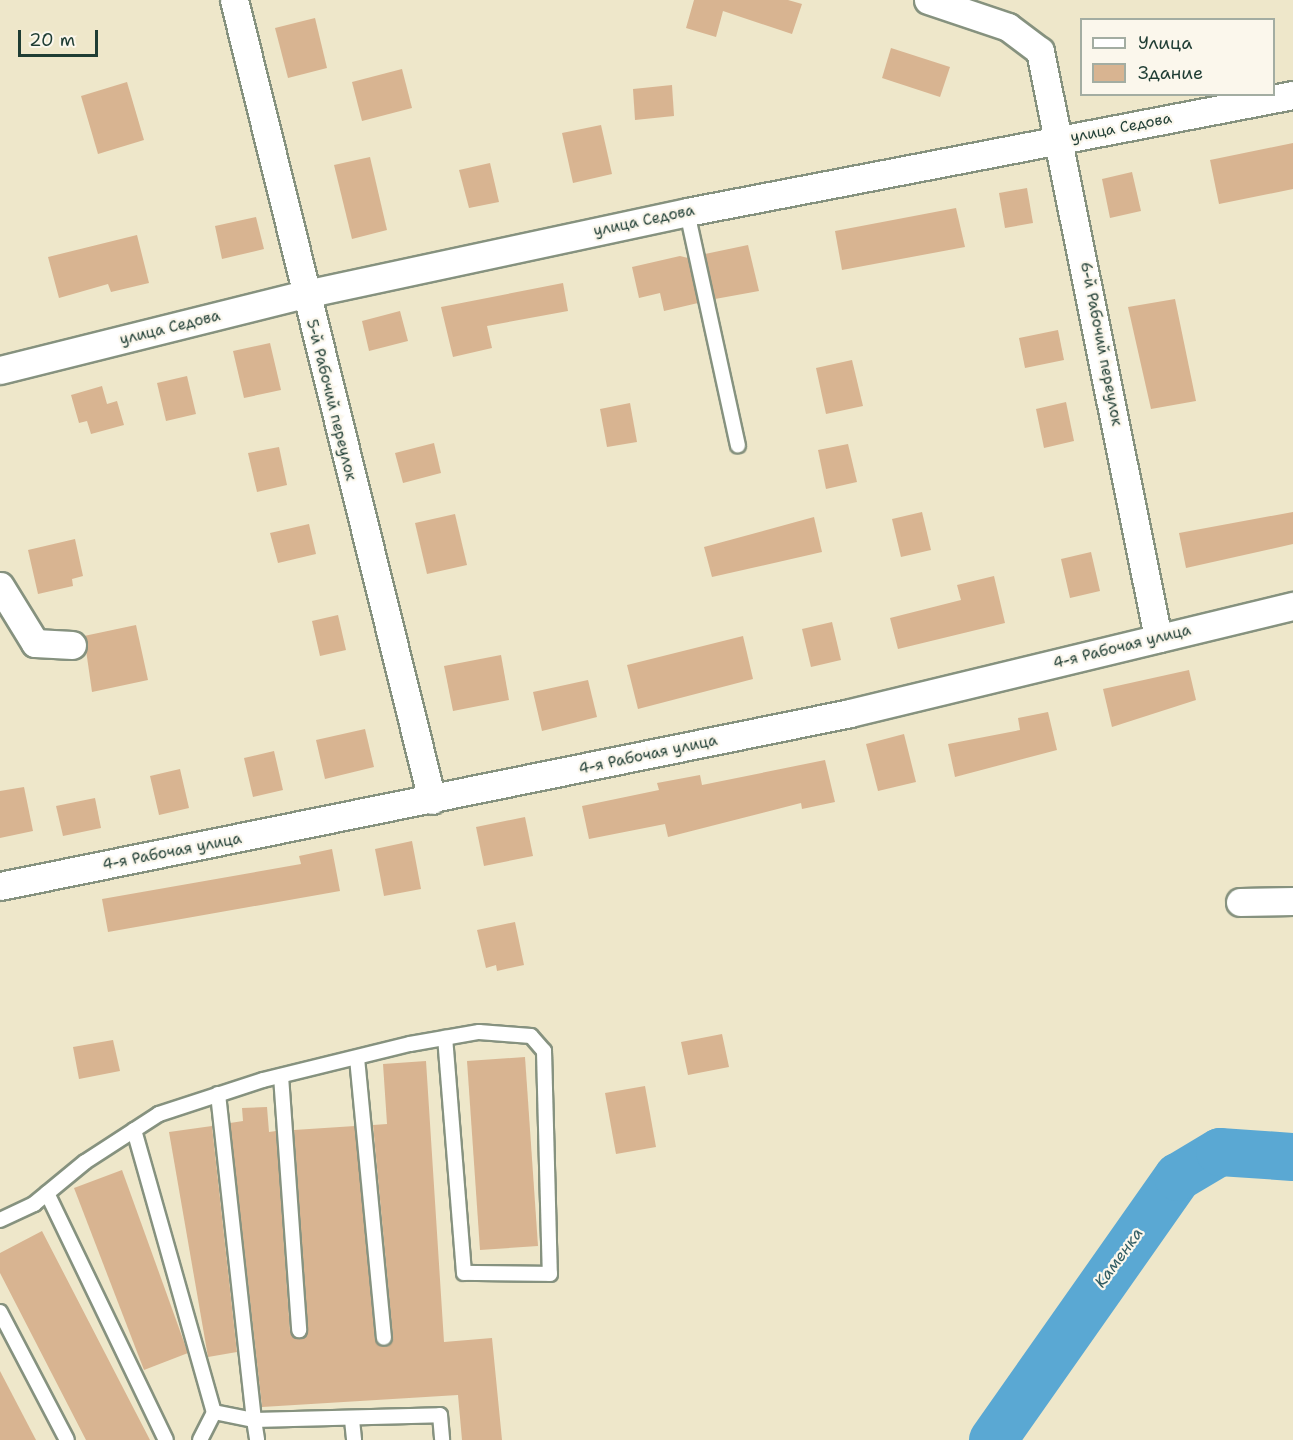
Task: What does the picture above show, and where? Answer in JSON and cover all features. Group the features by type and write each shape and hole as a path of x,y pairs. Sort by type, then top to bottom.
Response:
{"street":[{"name":"5-й Рабочий переулок","path":"234,0 432,800"},
{"name":"6-й Рабочий переулок","path":"928,0 1008,27 1040,51 1061,139 1158,638"},
{"name":"улица Седова","path":"0,370 305,294 687,212 1293,95"},
{"path":"0,586 35,643 72,645"},
{"name":"4-я Рабочая улица","path":"0,886 432,800 850,713 1293,606"},
{"path":"1240,902 1293,901"}],"lane":[{"path":"687,212 738,446"},
{"path":"0,1220 47,1193 159,1114 281,1076 445,1038 479,1032 531,1036 544,1051 550,1274 464,1273 445,1038"},
{"path":"357,1058 384,1338"},
{"path":"281,1076 299,1330"},
{"path":"218,1094 256,1440"},
{"path":"134,1130 214,1412 200,1440"},
{"path":"47,1193 166,1440"},
{"path":"0,1312 67,1440"},
{"path":"214,1412 254,1420 352,1420 440,1415 442,1440"},
{"path":"352,1420 354,1440"}],"building":[{"path":"694,0 788,0 802,4 792,34 723,11 716,37 686,28"},
{"path":"315,18 327,68 288,78 275,28"},
{"path":"891,48 950,67 940,97 882,78"},
{"path":"402,69 412,108 362,121 352,82"},
{"path":"127,82 144,140 98,154 81,96"},
{"path":"672,85 674,116 635,120 633,89"},
{"path":"601,125 612,174 573,183 562,133"},
{"path":"1293,143 1293,189 1219,204 1210,160"},
{"path":"370,157 387,230 352,239 334,165"},
{"path":"490,163 499,202 469,208 459,170"},
{"path":"1132,172 1141,211 1110,218 1102,179"},
{"path":"1027,188 1033,223 1005,228 999,193"},
{"path":"956,208 965,247 842,270 835,231"},
{"path":"256,217 264,249 222,259 215,226"},
{"path":"137,235 149,283 111,292 108,284 59,298 48,257"},
{"path":"748,245 759,291 715,299 705,254"},
{"path":"680,256 688,258 698,303 664,311 660,293 639,298 632,267"},
{"path":"563,283 568,311 487,326 492,348 453,357 441,307"},
{"path":"1175,299 1196,401 1151,409 1128,307"},
{"path":"400,311 408,341 369,351 362,321"},
{"path":"1058,330 1064,360 1025,368 1019,338"},
{"path":"270,343 281,390 244,398 233,351"},
{"path":"852,360 863,406 826,414 816,368"},
{"path":"187,376 196,414 166,421 157,383"},
{"path":"102,386 107,404 117,401 124,425 91,434 87,421 79,423 71,395"},
{"path":"1066,402 1074,441 1044,448 1036,409"},
{"path":"630,403 637,442 607,447 600,409"},
{"path":"434,443 441,473 403,483 395,453"},
{"path":"848,444 857,482 826,489 818,450"},
{"path":"279,447 287,485 257,492 248,453"},
{"path":"922,512 931,550 901,557 892,519"},
{"path":"1293,512 1293,544 1186,568 1179,533"},
{"path":"455,514 467,565 427,574 415,523"},
{"path":"814,517 822,552 712,577 704,547"},
{"path":"309,524 316,554 278,563 270,533"},
{"path":"75,539 83,576 72,579 73,586 38,594 28,550"},
{"path":"1091,552 1100,591 1070,598 1061,559"},
{"path":"994,576 1005,623 898,649 890,618 961,600 957,585"},
{"path":"338,615 346,650 320,656 312,621"},
{"path":"832,622 841,660 811,667 802,629"},
{"path":"136,625 148,680 92,692 84,636"},
{"path":"743,636 753,679 638,709 627,665"},
{"path":"501,655 509,700 453,711 444,666"},
{"path":"1189,670 1196,700 1112,727 1103,689"},
{"path":"588,680 597,717 542,731 533,692"},
{"path":"1048,712 1057,750 955,777 948,744 1020,730 1018,718"},
{"path":"365,729 374,767 325,779 316,740"},
{"path":"904,734 916,782 878,791 866,744"},
{"path":"274,751 283,790 253,797 244,758"},
{"path":"825,760 835,802 802,809 801,803 668,837 665,824 589,839 582,806 659,790 657,783 700,775 702,785"},
{"path":"180,769 189,808 159,815 150,776"},
{"path":"24,787 33,831 0,838 0,791"},
{"path":"95,798 101,828 63,836 56,806"},
{"path":"525,817 533,856 484,866 476,827"},
{"path":"412,841 421,889 384,896 375,849"},
{"path":"332,849 340,891 108,932 102,899 301,864 299,856"},
{"path":"515,922 524,965 497,971 496,965 486,968 477,930"},
{"path":"722,1034 729,1067 688,1075 681,1042"},
{"path":"113,1040 120,1071 79,1079 73,1047"},
{"path":"525,1057 538,1246 480,1250 467,1061"},
{"path":"426,1061 444,1342 492,1338 502,1440 462,1440 458,1395 262,1407 230,1123 243,1121 242,1108 267,1107 269,1132 276,1131 290,1331 299,1339 308,1329 294,1130 355,1126 375,1339 385,1347 393,1337 373,1125 387,1124 383,1064"},
{"path":"645,1086 656,1147 616,1154 605,1093"},
{"path":"212,1126 237,1352 208,1357 169,1132"},
{"path":"122,1170 188,1353 144,1370 74,1188"},
{"path":"42,1231 150,1440 86,1440 0,1273 0,1253"},
{"path":"0,1371 36,1440 0,1440"}],"waterway":[{"name":"Каменка","path":"993,1440 1178,1177 1220,1152 1293,1157"}]}
